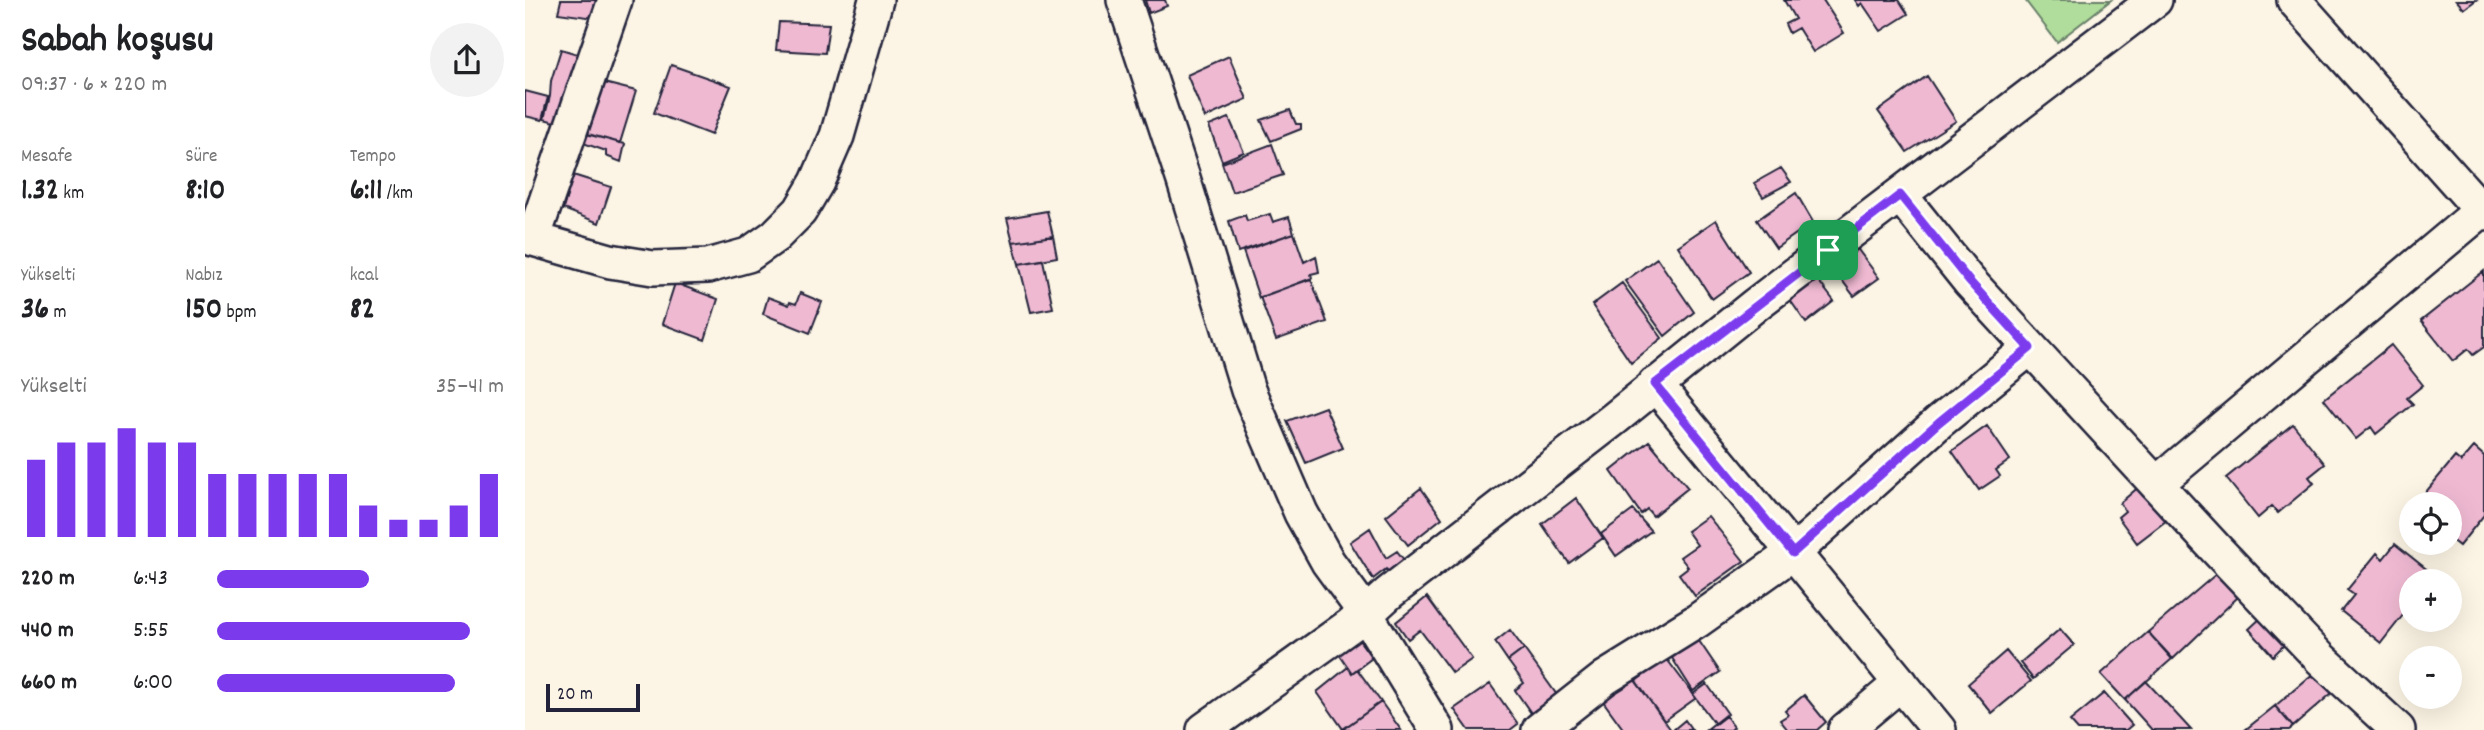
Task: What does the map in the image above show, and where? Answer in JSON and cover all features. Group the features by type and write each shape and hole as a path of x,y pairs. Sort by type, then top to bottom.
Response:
{"street":[{"path":"615,0 533,239 610,261 653,268 708,266 748,256 775,236 800,211 817,182 837,136 876,0"},
{"path":"1124,0 1183,178 1248,390 1301,513 1328,562 1366,614 1437,730"},
{"path":"1208,729 1366,614 1389,593 1614,419 1655,384 2155,0"},
{"path":"2156,484 2483,212 2294,0"},
{"path":"1900,195 1969,281 2156,484 2321,659 2398,730"},
{"path":"1539,730 1605,678 1697,621 1793,553 1948,414 2030,348"},
{"path":"1655,384 1939,730"},
{"path":"1845,730 1901,683"}],"green space":[{"path":"2025,0 2111,0 2057,42"}],"building":[{"path":"561,0 598,0 594,18 558,13"},
{"path":"1145,0 1165,0 1167,6 1149,13"},
{"path":"1784,0 1823,0 1844,33 1813,52 1798,28 1789,33 1785,24 1795,19"},
{"path":"1855,0 1899,0 1908,14 1881,31 1862,3 1859,6"},
{"path":"2456,0 2476,0 2464,9"},
{"path":"779,22 829,24 825,53 776,50"},
{"path":"561,49 584,56 566,125 544,119 551,81"},
{"path":"1229,56 1247,99 1205,118 1187,75"},
{"path":"671,65 731,86 711,135 654,113"},
{"path":"1927,76 1956,121 1907,152 1878,111"},
{"path":"604,83 636,91 620,143 588,134"},
{"path":"525,91 548,97 542,120 525,116"},
{"path":"1290,110 1296,124 1301,124 1301,129 1271,141 1261,120"},
{"path":"1229,118 1244,152 1222,161 1209,126"},
{"path":"586,134 625,144 621,162 606,156 606,151 583,143"},
{"path":"1272,144 1283,175 1232,192 1222,163"},
{"path":"1781,168 1791,182 1763,197 1754,183"},
{"path":"573,175 611,187 599,223 563,209"},
{"path":"1796,193 1813,222 1776,248 1757,220"},
{"path":"1047,211 1053,236 1013,242 1007,218"},
{"path":"1270,214 1273,222 1289,217 1294,233 1238,252 1229,221 1245,215 1247,221"},
{"path":"1716,220 1749,272 1712,299 1678,246"},
{"path":"1294,233 1304,262 1316,256 1319,272 1311,274 1312,278 1259,298 1243,251"},
{"path":"1053,236 1057,257 1019,264 1013,242"},
{"path":"1856,247 1879,278 1854,296 1832,267"},
{"path":"1657,258 1694,312 1665,336 1625,281"},
{"path":"1043,260 1053,308 1031,312 1019,264"},
{"path":"2484,271 2484,347 2473,355 2468,349 2453,361 2421,321"},
{"path":"1311,279 1327,322 1276,340 1260,297"},
{"path":"1817,279 1834,301 1806,323 1790,300"},
{"path":"675,283 718,299 705,340 662,324"},
{"path":"1622,283 1662,338 1631,363 1592,305"},
{"path":"800,293 822,302 810,333 763,314 768,297 789,305 790,302 796,304"},
{"path":"2391,345 2423,385 2407,398 2413,404 2376,434 2371,427 2356,439 2324,399"},
{"path":"1325,407 1343,448 1306,463 1287,421"},
{"path":"2293,424 2325,464 2309,477 2314,483 2278,513 2272,506 2258,518 2226,478"},
{"path":"1987,426 2010,460 1996,470 2000,476 1979,490 1952,451"},
{"path":"1649,441 1688,488 1653,516 1647,509 1641,514 1611,471"},
{"path":"2474,447 2484,456 2484,515 2462,542 2462,492 2426,492 2455,457 2461,462"},
{"path":"2141,485 2167,520 2137,543 2118,517 2125,511 2120,503"},
{"path":"1421,488 1442,518 1408,545 1386,516"},
{"path":"1576,498 1603,538 1569,563 1542,524"},
{"path":"1633,510 1651,531 1616,556 1601,534"},
{"path":"1708,516 1744,561 1695,596 1679,574 1688,567 1680,557 1697,545 1687,531"},
{"path":"1370,528 1386,558 1397,551 1404,560 1389,572 1386,569 1373,579 1350,542"},
{"path":"2395,544 2399,547 2399,555 2409,555 2426,569 2399,569 2399,620 2381,643 2341,611 2354,595 2347,590 2377,553 2383,559"},
{"path":"2216,574 2238,597 2173,659 2148,632"},
{"path":"1427,597 1472,659 1452,673 1420,630 1408,639 1396,622"},
{"path":"2263,616 2287,642 2273,656 2249,629"},
{"path":"2060,629 2074,645 2033,679 2020,663"},
{"path":"1510,630 1524,649 1508,661 1495,642"},
{"path":"2148,632 2172,659 2125,700 2101,674"},
{"path":"1695,635 1720,672 1693,691 1672,658 1680,651 1678,648"},
{"path":"1359,640 1372,658 1352,673 1339,654"},
{"path":"1524,649 1557,695 1531,713 1515,690 1524,683 1508,661"},
{"path":"2006,651 2031,681 1992,713 1968,684"},
{"path":"1666,658 1696,698 1664,721 1636,681"},
{"path":"1348,667 1352,673 1357,669 1381,702 1343,729 1317,692"},
{"path":"2314,673 2332,693 2293,727 2275,706"},
{"path":"1634,679 1671,730 1624,730 1603,701"},
{"path":"2146,681 2191,730 2152,730 2125,700"},
{"path":"1490,684 1518,724 1510,730 1469,730 1454,709"},
{"path":"1707,684 1728,714 1715,724 1693,694"},
{"path":"2104,693 2132,725 2126,730 2078,730 2070,721"},
{"path":"1804,695 1826,722 1817,730 1788,730 1780,720 1788,715 1785,711"},
{"path":"1381,702 1401,730 1342,730 1343,729"},
{"path":"2275,706 2293,727 2289,730 2245,730"},
{"path":"1725,715 1734,727 1731,730 1706,730"},
{"path":"1685,720 1692,730 1673,730"}],"route":[{"path":"1900,195 1969,281 2030,348 1939,422 1793,553 1655,384 1828,250 1900,195"}]}
